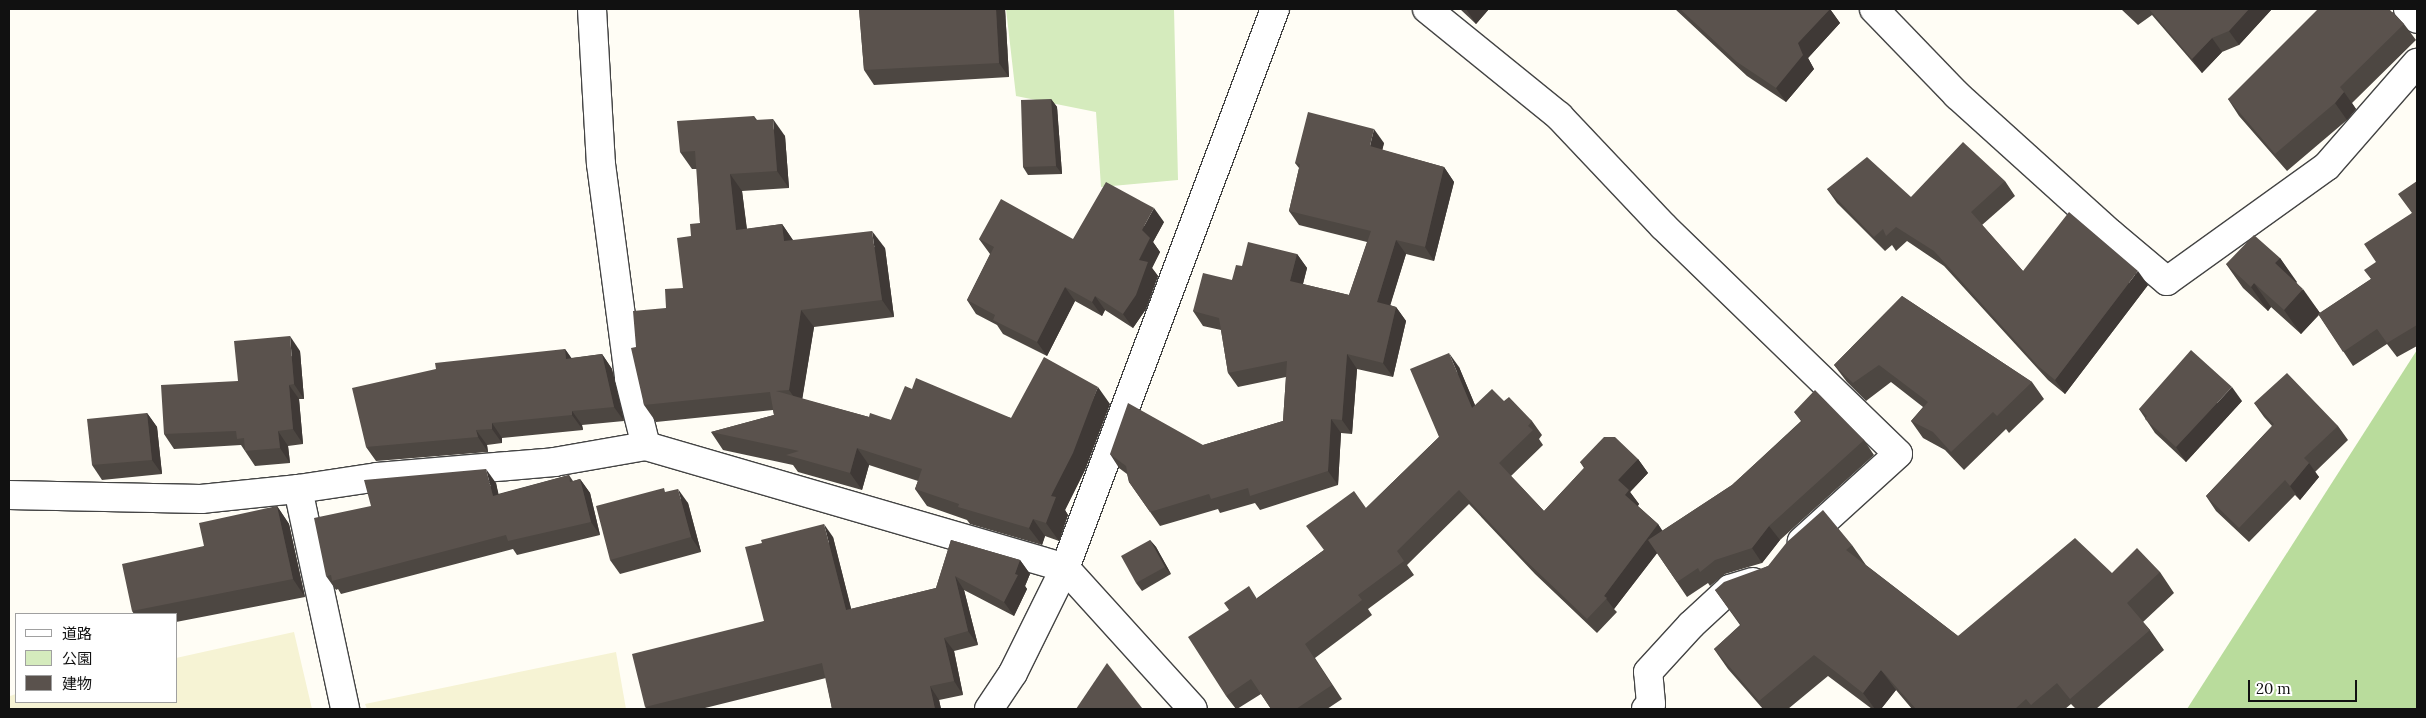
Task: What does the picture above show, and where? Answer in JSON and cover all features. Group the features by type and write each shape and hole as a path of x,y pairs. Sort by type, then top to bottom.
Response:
{"street":[{"path":"592,9 603,174 629,378 646,446"},
{"path":"989,709 1013,672 1065,568 1276,9"},
{"path":"1427,9 1559,116 1663,226 1898,454 1781,564 1771,576 1730,590 1691,625 1648,672 1651,704 1646,709"},
{"path":"1874,9 1958,94 2111,234 2167,281 2327,166 2417,63"},
{"path":"2408,9 2417,19"},
{"path":"9,496 201,499 298,490 377,477 554,462 646,446 1065,568 1193,709"},
{"path":"298,490 345,709"}],"shaded area":[{"path":"294,632 312,709 9,709 9,691 10,696 15,694 15,703 178,703 178,658"},
{"path":"616,652 626,709 367,709 365,704"}],"green space":[{"path":"1006,9 1174,9 1178,180 1101,187 1096,112 1016,96"},
{"path":"2417,350 2417,709 2187,709"}],"building":[{"path":"859,9 996,9 999,63 864,70"},
{"path":"1680,9 1830,9 1798,43 1803,55 1776,88 1737,62"},
{"path":"2149,9 2249,9 2229,31 2212,38 2192,59"},
{"path":"2318,9 2389,9 2404,24 2340,87 2344,92 2335,103 2275,154 2228,99"},
{"path":"1051,99 1056,166 1023,167 1021,100"},
{"path":"1308,112 1374,129 1370,146 1444,167 1425,247 1396,240 1377,302 1396,307 1383,363 1347,354 1342,420 1331,419 1328,471 1250,496 1248,488 1211,499 1209,494 1150,512 1129,482 1126,466 1110,454 1128,403 1203,445 1283,421 1287,361 1228,373 1219,318 1193,311 1203,273 1232,280 1236,265 1242,266 1248,242 1297,254 1290,281 1349,295 1371,231 1289,211 1300,164 1295,163"},
{"path":"754,116 755,120 773,119 777,171 730,174 736,230 782,224 784,241 872,231 882,300 801,310 789,390 776,391 869,417 870,413 891,420 905,386 912,389 916,378 1011,418 1044,357 1098,387 1073,453 1051,496 1056,497 1046,523 1033,519 1029,528 958,507 959,504 915,489 922,469 857,448 850,473 786,455 799,451 711,432 774,415 770,392 644,405 631,348 636,347 633,311 666,308 665,289 683,288 677,238 691,236 690,224 700,223 695,151 680,152 677,121"},
{"path":"1963,142 2005,181 1971,212 2023,271 2069,212 2138,271 2055,380 2038,366 1934,251 1896,227 1886,236 1883,229 1874,237 1827,189 1867,157 1911,197"},
{"path":"2417,181 2417,325 2387,343 2377,329 2343,352 2318,314 2371,279 2364,270 2376,262 2364,244 2412,213 2398,194"},
{"path":"1106,182 1154,208 1142,230 1150,238 1139,260 1148,262 1136,295 1123,314 1095,296 1092,302 1065,287 1037,342 993,320 995,315 967,300 994,247 979,239 1001,199 1073,239"},
{"path":"2254,235 2280,258 2275,263 2303,289 2284,310 2254,283 2251,287 2226,264"},
{"path":"1902,296 2032,382 1997,416 1993,412 1951,452 1933,432 1911,421 1928,402 1879,365 1853,383 1834,365"},
{"path":"290,336 294,384 289,385 293,429 278,431 280,448 245,451 244,438 237,439 236,431 164,434 161,385 238,381 234,341"},
{"path":"565,349 566,359 602,354 614,407 572,411 572,415 492,423 492,429 476,430 478,437 366,447 352,388 436,369 435,363"},
{"path":"2191,350 2232,387 2176,447 2145,419 2147,416 2139,409"},
{"path":"1449,353 1472,408 1492,389 1504,401 1509,397 1532,421 1528,426 1533,430 1499,463 1544,511 1585,467 1580,462 1604,437 1615,437 1638,459 1618,480 1629,490 1625,495 1658,524 1604,596 1607,598 1587,619 1525,560 1459,490 1397,551 1404,561 1358,595 1362,600 1305,644 1332,685 1296,709 1271,709 1251,679 1226,696 1188,637 1229,610 1224,603 1249,586 1257,599 1324,550 1306,526 1354,491 1366,508 1439,437 1410,369"},
{"path":"2287,373 2338,426 2304,458 2309,463 2290,486 2285,480 2239,528 2206,496 2274,424 2254,403"},
{"path":"1815,390 1864,440 1769,526 1752,548 1715,560 1700,572 1698,568 1677,582 1648,540 1732,485 1802,421 1794,412"},
{"path":"147,413 152,460 92,465 87,419"},
{"path":"486,469 493,496 569,475 570,482 580,479 591,522 508,541 506,535 332,581 331,575 326,576 314,518 371,506 364,480"},
{"path":"664,488 665,492 678,489 691,537 610,560 596,506"},
{"path":"277,506 293,579 132,611 122,564 204,546 199,523"},
{"path":"1823,510 1852,545 1846,550 1958,636 2075,538 2112,573 2137,548 2160,572 2127,603 2150,630 2070,699 2057,683 2031,705 2026,699 2015,709 1916,709 1881,670 1863,693 1814,655 1759,701 1714,649 1741,625 1715,590 1724,582 1768,566 1787,542"},
{"path":"824,524 846,610 936,588 951,540 1020,560 1015,574 1018,575 1004,602 955,576 968,631 944,638 954,681 930,686 935,709 832,709 822,663 645,707 632,654 764,621 745,547 762,543 761,540"},
{"path":"1150,540 1165,567 1136,583 1121,556"},
{"path":"1107,663 1142,708 1141,709 1076,709"}]}
